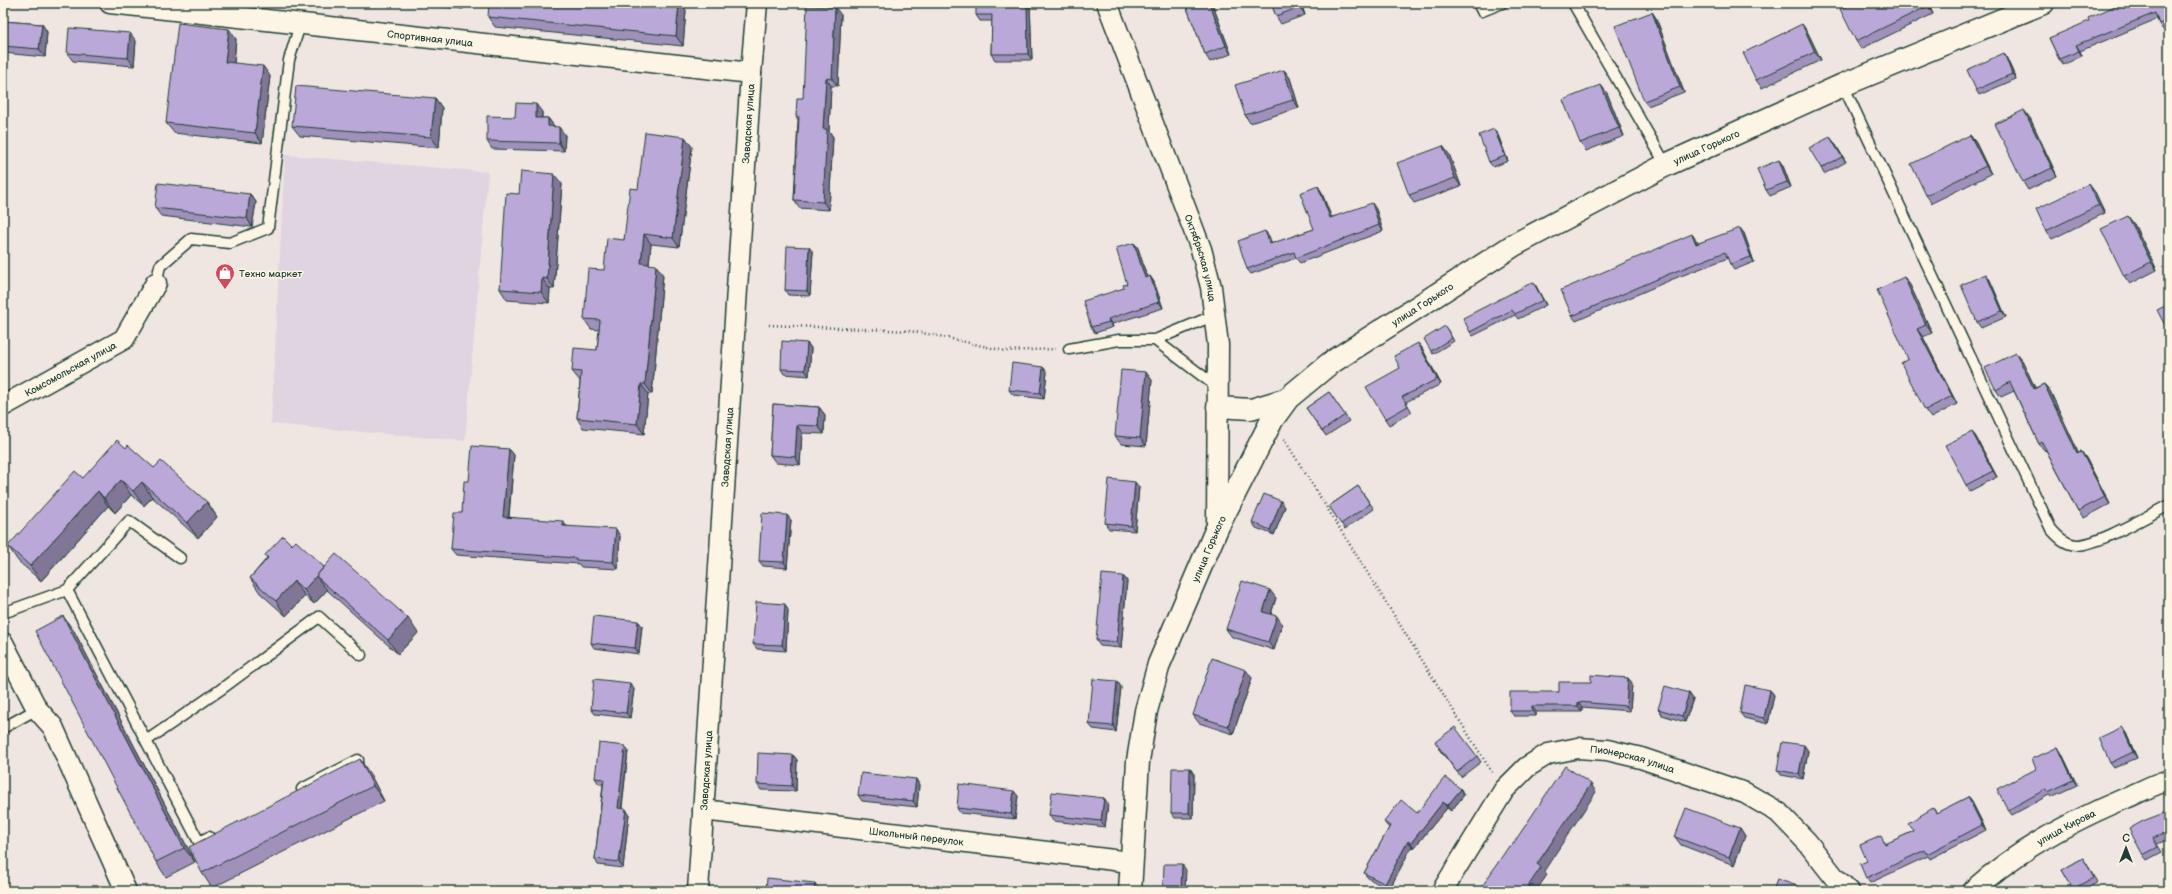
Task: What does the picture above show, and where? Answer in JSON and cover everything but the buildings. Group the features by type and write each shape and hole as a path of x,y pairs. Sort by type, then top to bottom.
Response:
{"main road":[{"name":"улица Горького","path":"1130,891 1130,862 1138,761 1146,711 1159,664 1217,528 1272,420 1288,398 1329,364 1514,245 1666,165 1843,85 2043,3"}],"street":[{"name":"Спортивная улица","path":"110,3 158,6 300,25 751,73"},
{"name":"Заводская улица","path":"698,891 751,73 757,3"},
{"name":"Октябрьская улица","path":"1107,3 1201,250 1211,287 1218,345 1217,528"},
{"name":"Комсомольская улица","path":"3,406 124,339 156,283"},
{"path":"1217,407 1251,409 1288,398"},
{"path":"3,642 37,709 52,727 126,891"},
{"name":"Пионерская улица","path":"1442,891 1504,790 1527,767 1548,754 1578,748 1607,750 1641,758 1745,793 1778,812 1807,842 1835,878 1849,891"},
{"name":"улица Кирова","path":"1972,891 1988,877 2032,845 2103,807 2169,780"},
{"name":"Школьный переулок","path":"703,810 1130,862"}],"lane":[{"path":"1478,3 1482,11 1502,3"},
{"path":"1573,3 1666,165"},
{"path":"156,283 160,266 191,239 230,243 268,228 289,60 300,25"},
{"path":"1843,85 2051,529 2062,540 2076,545 2092,542 2169,505"},
{"path":"1069,349 1119,340 1155,340 1215,315"},
{"path":"1155,340 1218,387"},
{"path":"3,613 67,590 129,521 180,558"},
{"path":"67,590 199,842 220,832"},
{"path":"146,741 220,690 319,617 361,655"},
{"path":"3,728 37,709"},
{"path":"296,792 358,760"}],"path":[{"path":"768,325 910,331 1005,351 1069,349"},
{"path":"1272,420 1504,790"}],"shaded area":[{"path":"285,155 488,172 465,441 271,424"}],"place":[{"name":"Техно маркет","path":"225,290"}]}
